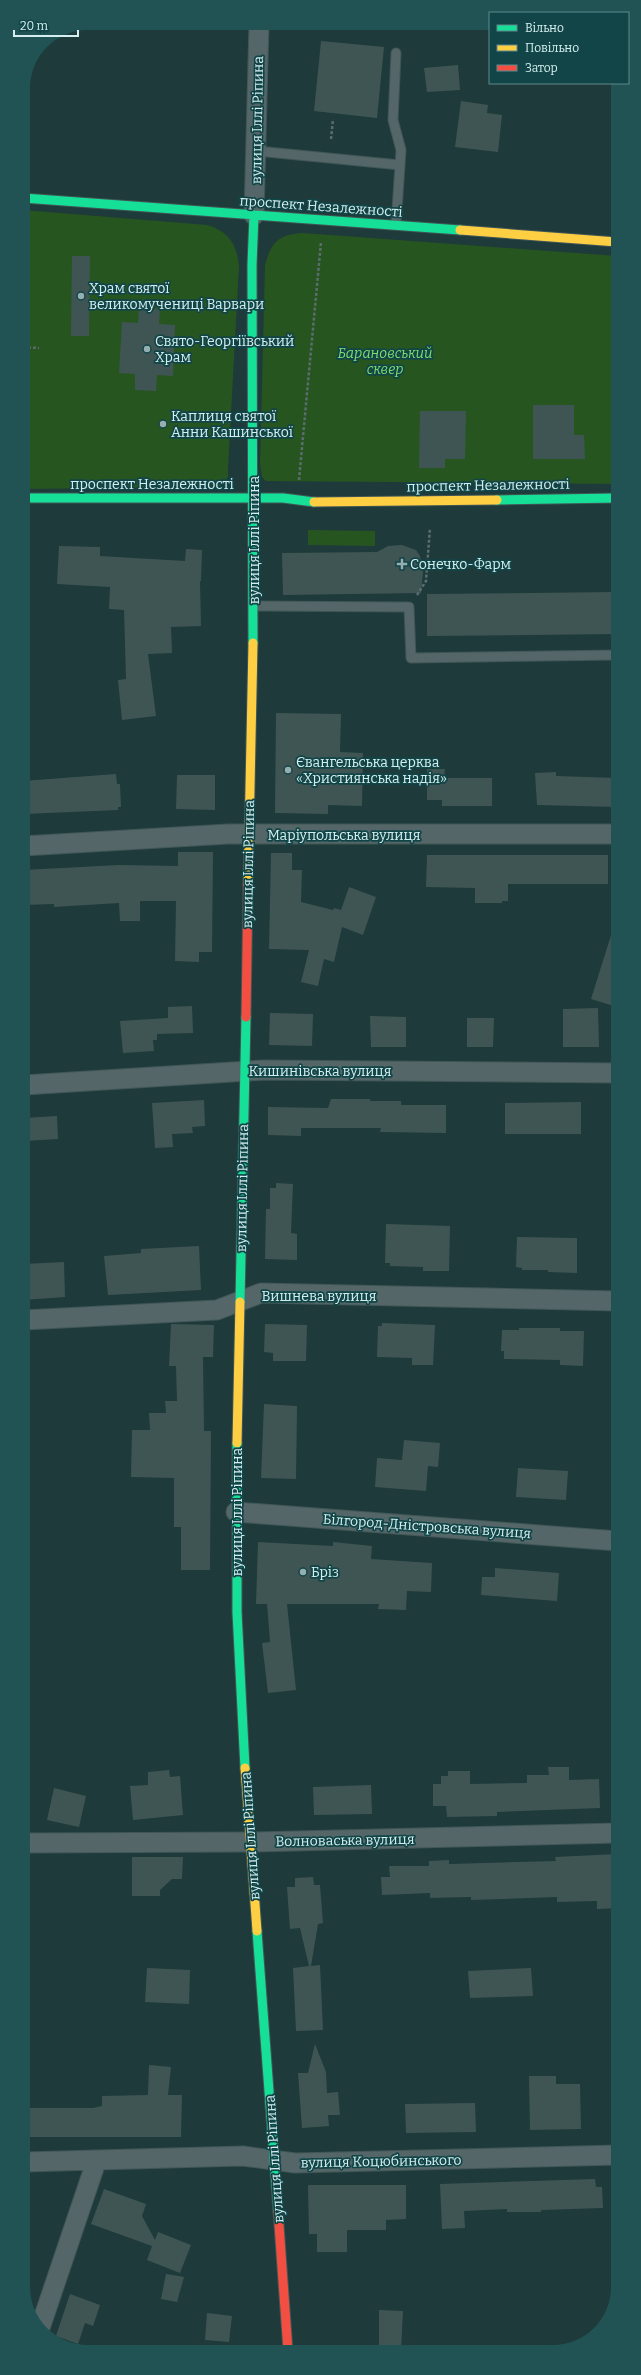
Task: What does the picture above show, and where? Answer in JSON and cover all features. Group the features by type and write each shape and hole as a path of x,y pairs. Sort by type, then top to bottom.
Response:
{"street":[{"name":"вулиця Іллі Ріпина","path":"259,30 257,151 252,273 254,606 236,1512 237,1612 250,1842 288,2345"},
{"name":"проспект Незалежності","path":"30,199 611,242"},
{"name":"проспект Незалежності","path":"30,498 283,498 306,502 611,498"},
{"name":"Маріупольська вулиця","path":"30,846 249,834 611,834"},
{"name":"Кишинівська вулиця","path":"30,1084 244,1071 611,1073"},
{"name":"Вишнева вулиця","path":"30,1320 217,1310 261,1293 611,1301"},
{"name":"Білгород-Дністровська вулиця","path":"236,1512 611,1540"},
{"name":"Волноваська вулиця","path":"30,1843 250,1842 611,1833"},
{"name":"вулиця Коцюбинського","path":"30,2162 96,2162 243,2156 295,2163 611,2155"},
{"path":"42,2322 96,2162"}],"lane":[{"path":"396,53 393,120 401,150 396,226"},
{"path":"257,151 400,165"},
{"path":"254,606 409,607 411,658 611,655"}],"path":[{"path":"331,139 333,119"},
{"path":"299,482 322,234"},
{"path":"30,347 39,348"},
{"path":"409,607 426,581 430,528"}],"green space":[{"path":"30,211 207,225 221,231 234,245 239,266 228,477 220,487 30,489"},
{"name":"Барановський сквер","path":"303,233 611,256 611,484 266,481 262,477 260,464 265,265 270,250 277,241 288,235"},
{"path":"308,530 375,531 375,546 308,545"}],"building":[{"path":"321,41 384,47 377,118 314,111"},
{"path":"458,65 460,90 427,92 424,68"},
{"path":"461,101 488,105 487,113 502,115 498,152 455,147"},
{"name":"Храм святої великомучениці Варвари","path":"72,256 90,256 89,336 71,336"},
{"name":"Свято-Георгіївський Храм","path":"139,308 160,309 159,324 175,325 173,376 157,375 156,391 135,390 135,374 119,373 122,322 138,323"},
{"path":"533,405 574,405 574,435 584,435 585,459 533,459"},
{"path":"420,411 466,411 465,459 445,459 445,468 419,468"},
{"path":"402,545 416,550 420,556 423,572 421,593 283,595 282,553 377,552 388,546"},
{"path":"59,546 100,547 100,556 185,561 186,549 202,550 200,581 201,626 171,627 172,653 148,654 156,716 122,720 118,680 126,679 124,610 109,609 110,587 57,584"},
{"path":"611,592 611,634 427,636 427,594"},
{"path":"276,713 341,714 340,752 363,753 362,806 328,805 328,814 275,813"},
{"path":"427,769 445,769 444,778 492,778 492,806 442,806 442,800 427,800"},
{"path":"556,772 556,776 611,778 611,807 537,805 535,773"},
{"path":"116,774 117,784 120,784 121,807 118,807 118,810 30,814 30,780"},
{"path":"177,775 215,775 215,810 176,809"},
{"path":"178,852 213,852 212,952 199,952 199,962 175,961 176,901 140,901 140,921 120,921 119,903 54,907 54,904 30,905 30,870 119,865 178,866"},
{"path":"271,853 292,853 292,870 302,870 301,902 333,910 334,908 341,910 349,887 376,897 363,935 342,927 334,962 324,959 318,986 301,982 309,950 269,949"},
{"path":"427,855 608,855 608,884 508,884 508,901 502,901 502,903 475,903 475,888 426,887"},
{"path":"611,935 611,1005 591,999"},
{"path":"192,1006 193,1033 157,1034 157,1040 153,1040 154,1051 123,1053 120,1021 168,1018 168,1007"},
{"path":"598,1008 599,1047 563,1047 563,1009"},
{"path":"270,1013 313,1014 312,1046 269,1045"},
{"path":"370,1016 406,1017 406,1047 371,1047"},
{"path":"467,1018 494,1018 493,1047 467,1047"},
{"path":"331,1099 401,1101 401,1105 446,1105 446,1133 380,1132 381,1128 301,1128 301,1136 268,1135 268,1107 328,1108"},
{"path":"204,1100 205,1126 192,1127 193,1133 172,1134 173,1147 155,1148 152,1103"},
{"path":"581,1102 581,1134 505,1134 505,1103"},
{"path":"57,1116 58,1139 30,1141 30,1118"},
{"path":"276,1183 293,1184 291,1233 297,1234 297,1260 265,1259 266,1209 270,1209 270,1188 276,1188"},
{"path":"386,1224 450,1226 449,1271 423,1271 423,1267 390,1266 390,1263 385,1263"},
{"path":"517,1237 577,1238 577,1273 548,1272 548,1270 522,1270 522,1268 516,1267"},
{"path":"199,1246 201,1290 108,1295 104,1256 141,1253 141,1249"},
{"path":"64,1262 65,1297 30,1300 30,1264"},
{"path":"382,1323 435,1325 433,1365 412,1365 412,1358 377,1357 378,1326 382,1326"},
{"path":"171,1324 214,1325 213,1357 203,1357 204,1431 211,1431 210,1570 181,1570 181,1527 174,1527 174,1478 131,1477 132,1430 150,1430 149,1413 166,1413 165,1401 177,1401 176,1366 169,1366"},
{"path":"265,1324 307,1325 306,1361 273,1361 273,1353 264,1352"},
{"path":"519,1328 560,1328 560,1331 584,1331 583,1366 560,1365 560,1360 504,1359 504,1351 501,1351 502,1330 519,1330"},
{"path":"264,1404 297,1406 296,1479 261,1478"},
{"path":"404,1440 440,1443 438,1467 428,1466 426,1491 375,1487 377,1458 402,1460"},
{"path":"518,1468 568,1471 566,1500 516,1497"},
{"path":"258,1542 333,1546 333,1542 372,1546 371,1559 432,1563 431,1592 407,1591 406,1610 378,1609 379,1604 287,1604 296,1690 268,1693 262,1643 270,1642 267,1604 256,1604"},
{"path":"495,1568 559,1573 557,1601 481,1595 482,1577 495,1577"},
{"path":"548,1767 569,1767 569,1780 599,1779 600,1808 497,1812 497,1816 447,1817 446,1806 433,1806 433,1784 441,1784 441,1776 448,1776 448,1771 470,1771 470,1784 527,1783 527,1775 549,1775"},
{"path":"169,1770 170,1777 180,1776 183,1815 133,1820 130,1786 148,1785 148,1772"},
{"path":"371,1785 372,1814 314,1815 313,1787"},
{"path":"54,1788 86,1796 79,1827 47,1820"},
{"path":"611,1854 611,1908 597,1909 597,1901 557,1902 557,1897 471,1900 471,1897 430,1898 430,1893 382,1895 381,1877 390,1877 389,1866 429,1866 429,1861 449,1860 449,1864 556,1861 555,1857"},
{"path":"132,1857 183,1857 182,1879 172,1879 160,1890 160,1896 132,1896"},
{"path":"313,1877 314,1885 320,1885 323,1923 318,1924 311,1966 320,1965 323,2030 296,2031 293,1968 309,1966 300,1928 290,1929 287,1887 295,1887 295,1878"},
{"path":"147,1968 190,1970 189,2004 145,2002"},
{"path":"531,1968 533,1996 470,1998 468,1971"},
{"path":"315,2044 326,2072 327,2093 338,2092 340,2115 328,2115 329,2126 302,2128 298,2073 308,2073"},
{"path":"149,2065 171,2067 168,2095 182,2095 181,2137 30,2137 30,2108 93,2108 102,2106 102,2096 148,2095"},
{"path":"529,2076 556,2076 556,2084 580,2084 581,2129 530,2130"},
{"path":"475,2103 476,2132 406,2133 405,2104"},
{"path":"595,2179 596,2187 602,2187 603,2208 541,2210 541,2212 507,2212 507,2209 464,2211 465,2228 442,2229 440,2184"},
{"path":"308,2185 406,2185 406,2219 386,2220 386,2230 347,2230 347,2252 317,2252 317,2234 309,2234"},
{"path":"104,2189 146,2204 142,2216 155,2240 158,2232 191,2245 180,2273 147,2260 152,2246 91,2224"},
{"path":"166,2274 184,2277 177,2302 161,2299"},
{"path":"70,2294 100,2305 93,2326 85,2323 78,2344 56,2335"},
{"path":"379,2310 403,2311 401,2345 379,2345"},
{"path":"207,2313 232,2316 229,2342 205,2340"}],"traffic: fast":[{"path":"30,199 460,230"},
{"path":"253,643 252,265 254,215"},
{"path":"30,498 283,498 314,502"},
{"path":"497,500 611,498"},
{"path":"240,1302 246,1017"},
{"path":"237,1443 237,1612 245,1768"},
{"path":"257,1931 278,2211"}],"traffic: slow":[{"path":"460,230 611,242"},
{"path":"314,502 497,500"},
{"path":"248,884 253,643"},
{"path":"237,1443 240,1302"},
{"path":"245,1768 257,1931"}],"traffic: jam":[{"path":"246,1017 248,884"},
{"path":"278,2211 288,2345"}],"place":[{"name":"Храм святої великомучениці Варвари","path":"81,296"},
{"name":"Свято-Георгіївський Храм","path":"147,349"},
{"name":"Каплиця cвятої Анни Кашинської","path":"163,424"},
{"name":"Сонечко-Фарм","path":"402,564"},
{"name":"Євангельська церква «Християнська надія»","path":"288,770"},
{"name":"Бріз","path":"303,1572"}]}
